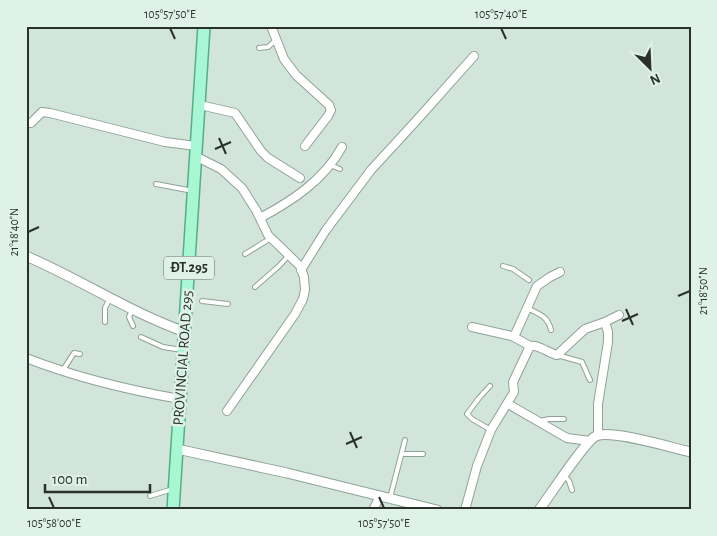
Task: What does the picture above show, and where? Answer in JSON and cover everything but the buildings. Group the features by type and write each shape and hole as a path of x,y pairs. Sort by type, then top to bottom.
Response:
{"main road":[{"name":"PROVINCIAL ROAD 295","path":"173,510 185,332 191,299 193,191 204,26"}],"street":[{"path":"271,26 284,59 296,75 329,105 331,110 305,146"},
{"path":"302,270 326,230 371,170 474,56"},
{"path":"200,105 235,114 268,158 300,178"},
{"path":"26,123 31,123 42,112 50,113 166,142 196,152 221,169 247,195 271,238 300,266 305,290 295,314 227,411"},
{"path":"260,218 299,195 330,165 342,147"},
{"path":"26,256 132,310 185,332"},
{"path":"514,337 527,308 533,283 560,272"},
{"path":"472,327 514,337 530,346 557,355 585,329 620,315"},
{"path":"598,435 598,404 608,342 605,322"},
{"path":"464,510 490,430 514,392 514,382 530,346"},
{"path":"26,358 128,389 180,399"},
{"path":"508,404 567,438 590,441"},
{"path":"539,510 590,441 598,435 612,434 691,452"},
{"path":"177,449 206,454 437,510"},
{"path":"373,510 385,497"}],"lane":[{"path":"259,48 268,47 276,40"},
{"path":"330,165 340,169"},
{"path":"156,184 193,191"},
{"path":"245,254 271,238"},
{"path":"255,287 280,266 288,256"},
{"path":"503,266 513,269 533,283"},
{"path":"105,322 105,308 110,298"},
{"path":"202,301 228,304"},
{"path":"527,308 545,317 551,330"},
{"path":"132,310 129,317 133,326"},
{"path":"141,337 163,347 184,350"},
{"path":"62,370 74,352 80,354"},
{"path":"557,355 582,362 590,380"},
{"path":"490,386 478,398 467,414 490,430"},
{"path":"538,422 549,419 564,419"},
{"path":"385,497 402,454 405,440"},
{"path":"402,454 423,454"},
{"path":"564,475 569,481 572,490"},
{"path":"150,496 175,488"}]}
